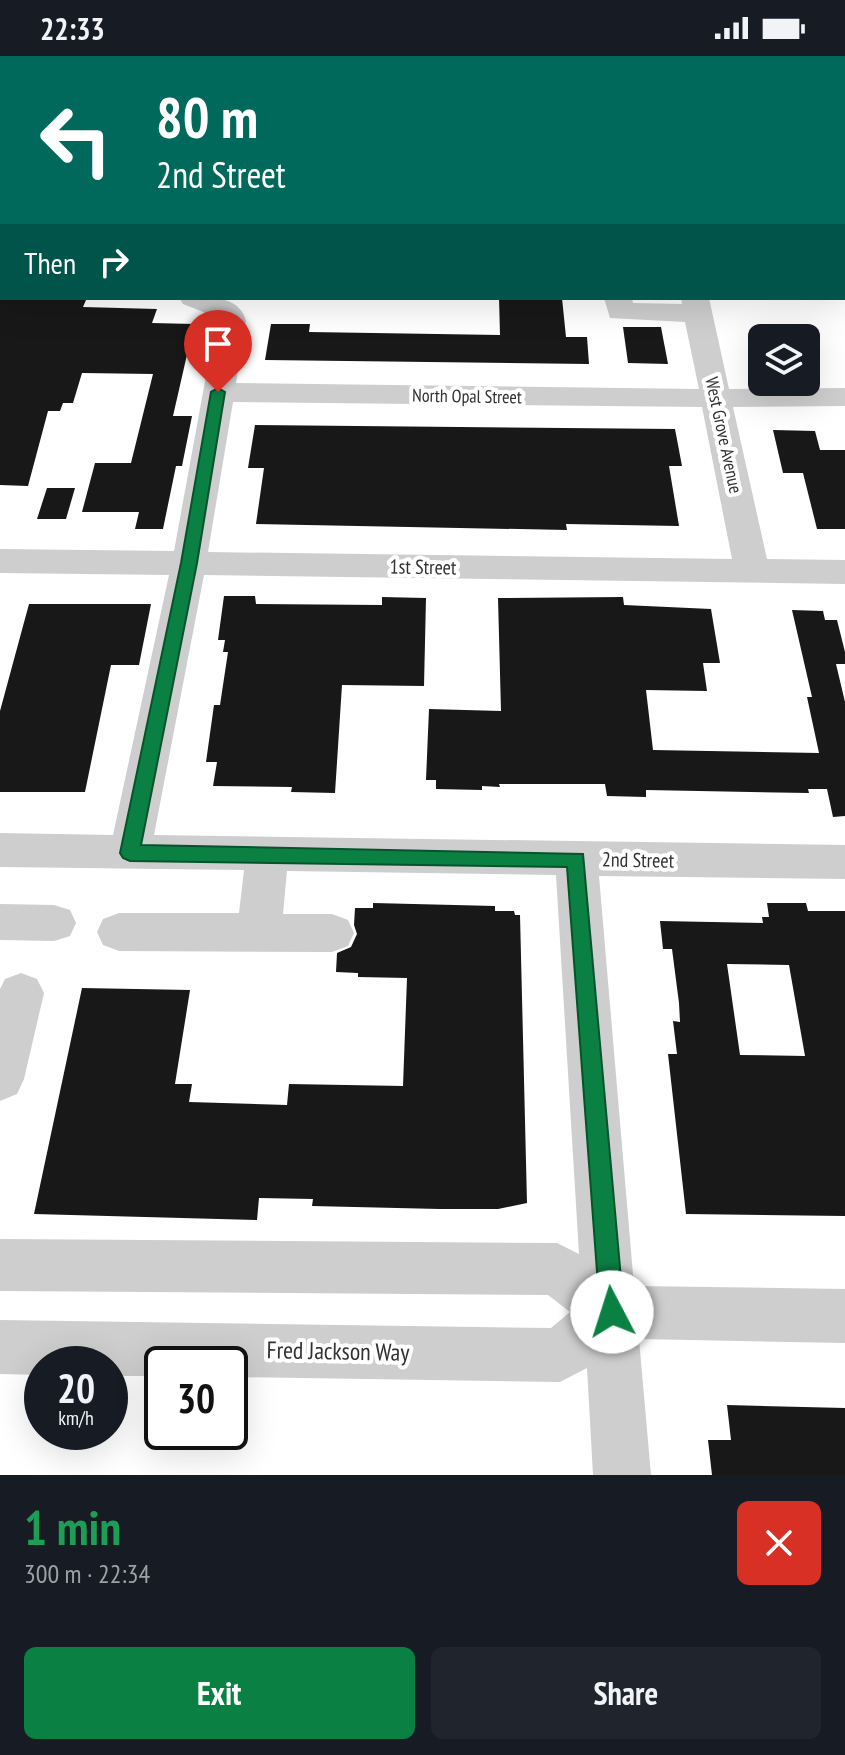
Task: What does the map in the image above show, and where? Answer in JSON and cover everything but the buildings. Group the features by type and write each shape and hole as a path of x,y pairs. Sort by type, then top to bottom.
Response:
{"street":[{"path":"130,853 189,563 229,332 229,312 198,300"},
{"path":"618,300 620,312 697,306"},
{"name":"West Grove Avenue","path":"697,306 752,572"},
{"name":"North Opal Street","path":"218,392 603,399 845,397"},
{"name":"1st Street","path":"0,561 845,572"},
{"name":"2nd Street","path":"0,850 845,862"},
{"path":"259,932 267,855"},
{"path":"576,859 622,1475"},
{"path":"0,922 54,923"},
{"path":"119,932 332,933"},
{"path":"0,1079 21,993"},
{"path":"0,1265 557,1269 612,1312 845,1316"},
{"name":"Fred Jackson Way","path":"0,1347 560,1355 612,1312"}],"route":[{"path":"218,392 189,563 130,853 576,859 612,1312"}]}
